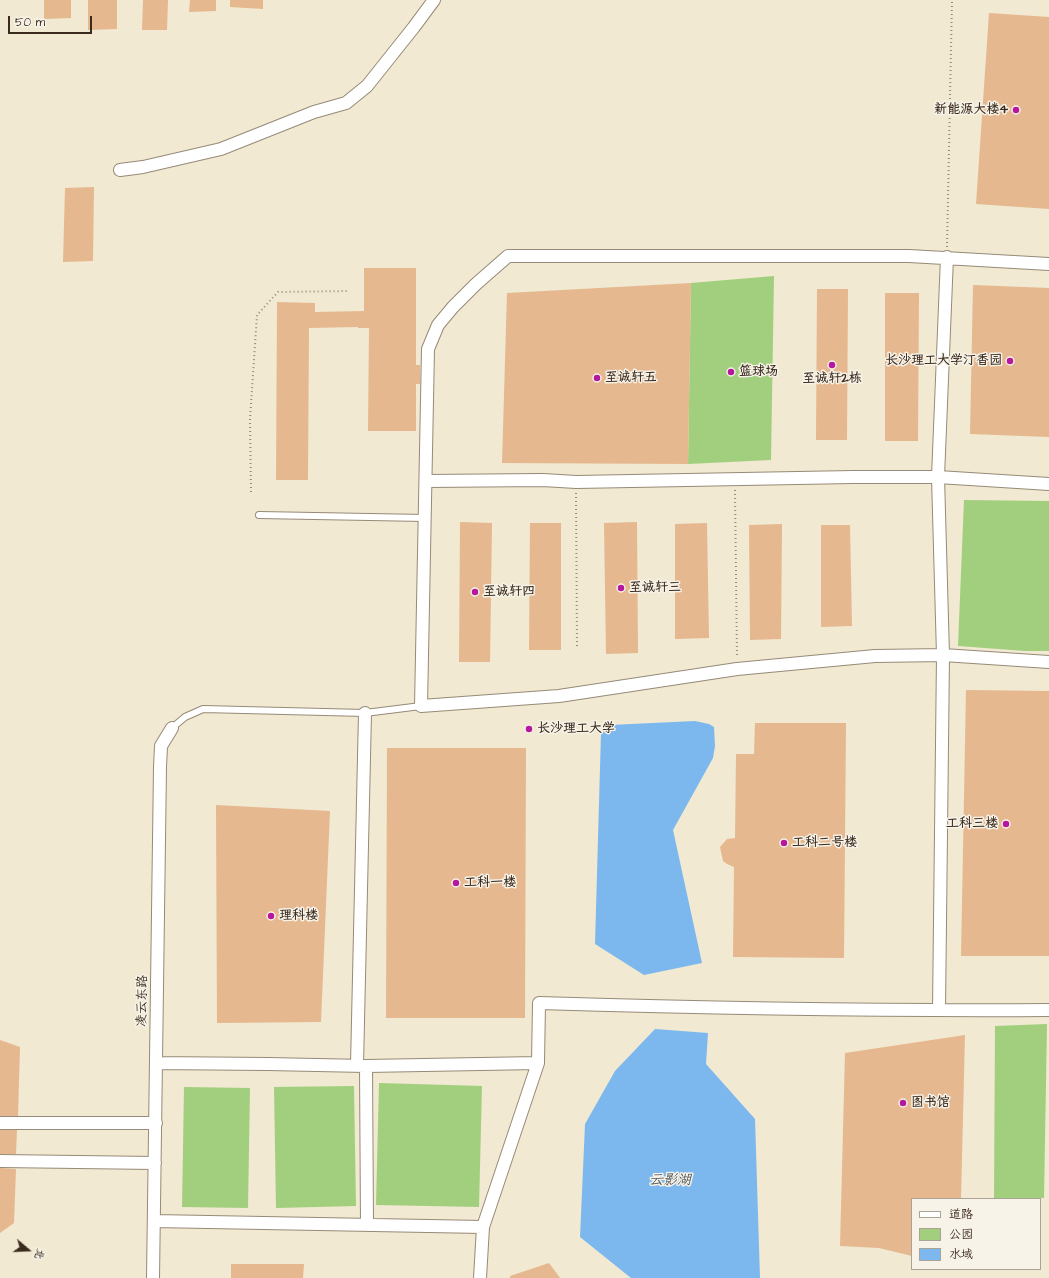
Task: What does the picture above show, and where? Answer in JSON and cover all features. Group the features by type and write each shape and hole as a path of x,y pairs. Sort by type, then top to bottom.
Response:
{"street":[{"path":"120,170 143,167 221,149 314,112 346,103 367,86 414,28 434,0"},
{"path":"1049,264 909,256 508,256 476,284 453,307 438,325 428,349 421,706 559,696 737,669 874,656 943,655 1049,662"},
{"path":"939,1010 943,655 938,477 947,257"},
{"path":"426,481 543,480 576,482 695,479 734,480 853,477 938,477 1049,484"},
{"path":"365,713 361,1066 367,1225"},
{"name":"凌云东路","path":"153,1278 160,767 161,746 172,728"},
{"path":"480,1278 483,1227 538,1063 539,1003 716,1008 1049,1010"},
{"path":"156,1063 361,1066 538,1063"},
{"path":"0,1123 156,1123"},
{"path":"0,1161 155,1163"},
{"path":"154,1221 483,1227"}],"lane":[{"path":"259,515 425,518"},
{"path":"172,728 185,717 203,709 365,713 421,706"}],"path":[{"path":"947,257 952,0"},
{"path":"251,492 250,419 257,315 278,292 349,291"},
{"path":"734,480 737,669"},
{"path":"576,482 577,648"}],"green space":[{"name":"篮球场","path":"774,276 771,460 688,464 691,283"},
{"path":"964,500 1049,501 1049,651 1025,651 958,646"},
{"path":"1047,1024 1044,1198 994,1198 995,1026"},
{"path":"379,1083 482,1086 479,1207 376,1205"},
{"path":"354,1086 356,1206 276,1208 274,1087"},
{"path":"184,1087 250,1088 248,1208 182,1207"}],"water":[{"path":"695,721 709,724 714,727 715,746 713,758 673,830 702,963 644,975 595,944 601,733 610,725"},
{"name":"云影湖","path":"655,1029 708,1033 706,1064 755,1119 760,1278 631,1278 580,1237 585,1124 615,1071"}],"building":[{"path":"44,0 71,0 71,18 44,19"},
{"path":"88,0 117,0 117,29 88,30"},
{"path":"143,0 168,0 167,30 142,30"},
{"path":"190,0 216,0 216,11 189,12"},
{"path":"230,0 263,0 263,9 230,7"},
{"name":"新能源大楼4","path":"989,13 1049,17 1049,209 976,204"},
{"path":"94,187 93,261 63,262 65,188"},
{"path":"364,268 416,268 416,365 420,365 420,384 416,384 416,431 368,431 369,328 309,328 308,480 276,480 277,302 315,303 315,312 364,311"},
{"name":"至诚轩五","path":"691,283 688,464 502,463 507,293"},
{"name":"长沙理工大学汀香园","path":"973,285 1049,288 1049,437 970,434"},
{"name":"至诚轩2栋","path":"817,289 848,289 847,440 816,440"},
{"path":"885,293 919,293 918,441 885,441"},
{"name":"至诚轩四","path":"460,522 492,523 490,662 459,662"},
{"name":"至诚轩三","path":"637,522 638,653 606,654 604,523"},
{"name":"至诚轩四","path":"530,523 561,523 561,650 529,650"},
{"name":"至诚轩三","path":"707,523 709,638 675,639 675,524"},
{"path":"782,524 781,639 750,640 749,525"},
{"path":"821,525 850,525 852,626 821,627"},
{"name":"工科三楼","path":"966,690 1049,691 1049,956 961,956"},
{"name":"工科二号楼","path":"755,723 846,723 844,958 733,957 734,867 723,861 720,847 727,839 735,838 736,754 754,754"},
{"name":"工科一楼","path":"387,748 526,748 525,1018 386,1018"},
{"name":"理科楼","path":"216,805 330,811 321,1022 217,1023"},
{"name":"图书馆","path":"965,1035 961,1198 911,1198 911,1256 879,1248 840,1246 845,1053"},
{"path":"0,1040 20,1047 18,1116 0,1116"},
{"path":"0,1130 17,1130 16,1154 0,1154"},
{"path":"0,1168 16,1169 14,1223 0,1233"},
{"path":"549,1263 560,1278 510,1278 510,1276"},
{"path":"231,1264 304,1264 303,1278 231,1278"}],"place":[{"name":"新能源大楼4","path":"1016,110"},
{"name":"长沙理工大学汀香园","path":"1010,361"},
{"name":"至诚轩2栋","path":"832,365"},
{"name":"篮球场","path":"731,372"},
{"name":"至诚轩五","path":"597,378"},
{"name":"至诚轩三","path":"621,588"},
{"name":"至诚轩四","path":"475,592"},
{"name":"长沙理工大学","path":"529,729"},
{"name":"工科三楼","path":"1006,824"},
{"name":"工科二号楼","path":"784,843"},
{"name":"工科一楼","path":"456,883"},
{"name":"理科楼","path":"271,916"},
{"name":"图书馆","path":"903,1103"}]}
